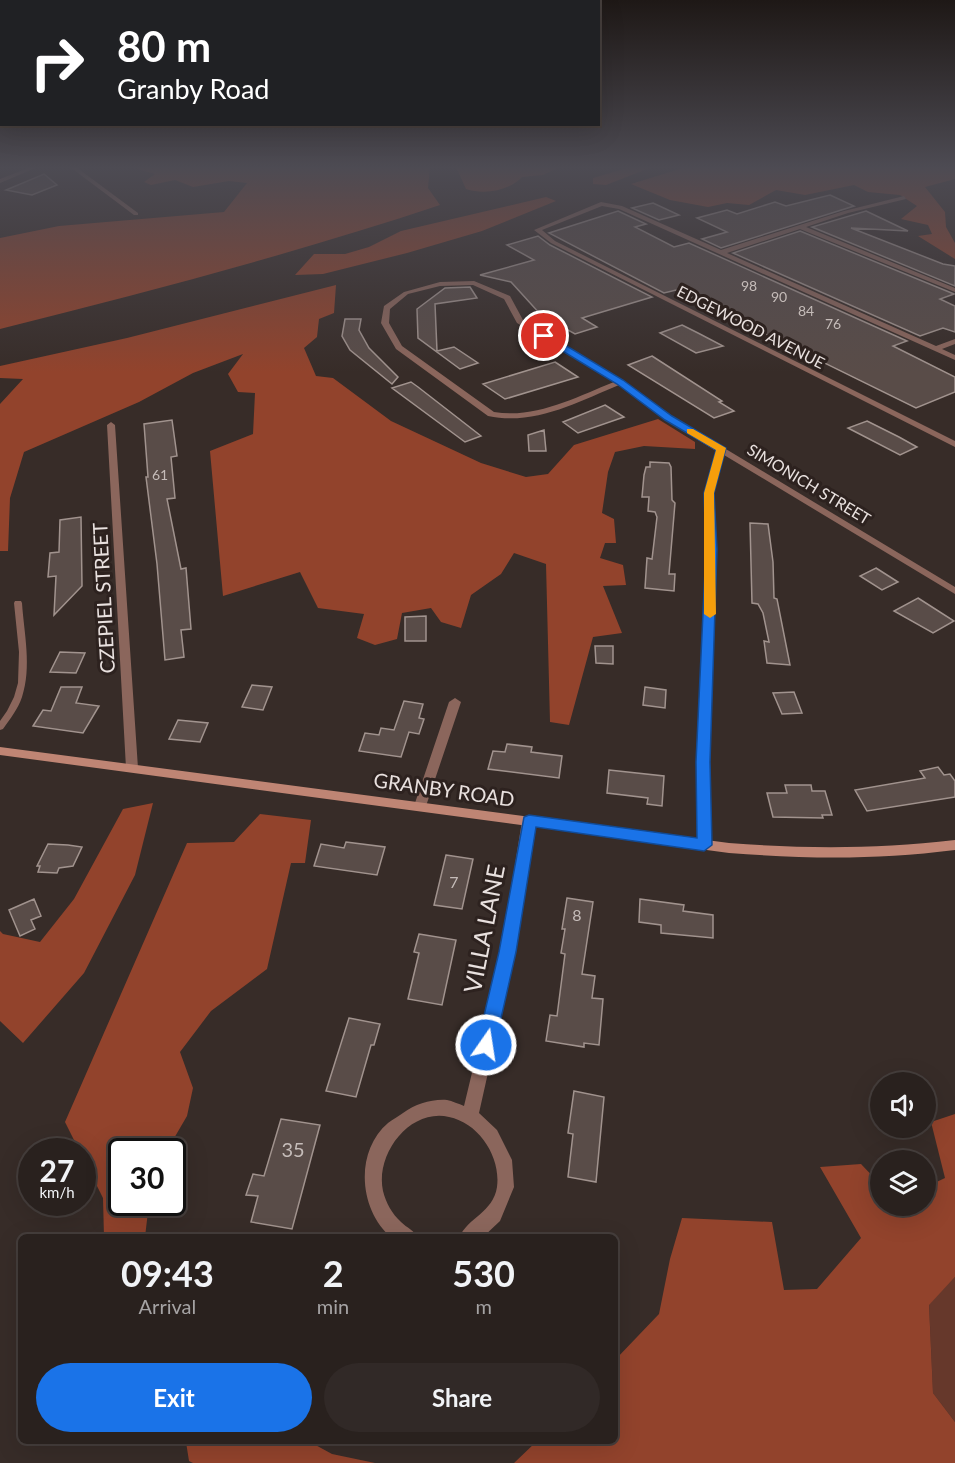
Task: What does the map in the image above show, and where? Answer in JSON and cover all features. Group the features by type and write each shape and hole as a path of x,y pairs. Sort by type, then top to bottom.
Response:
{"main road":[{"name":"GRANBY ROAD","path":"0,752 704,845 831,855 906,853 955,845"}],"street":[{"name":"EDGEWOOD AVENUE","path":"544,235 553,242 728,331 955,444"},
{"name":"EDGEWOOD AVENUE","path":"682,235 722,252"},
{"path":"722,252 774,235"},
{"path":"820,235 955,290"},
{"path":"722,252 955,358"},
{"name":"SIMONICH STREET","path":"620,382 528,414 505,418 491,414 399,347 385,323 387,308 406,293 426,286 459,282 486,287 507,298 520,321 620,382 668,418 955,591"},
{"path":"936,349 955,341"},
{"name":"CZEPIEL STREET","path":"111,425 132,768"},
{"path":"704,845 703,762 711,560 709,493 721,448"},
{"path":"420,806 455,702"},
{"name":"VILLA LANE","path":"470,1115 508,952 529,821"},
{"path":"403,1234 392,1226 375,1197 374,1165 387,1136 411,1116 440,1108 470,1115 492,1133 505,1160 505,1191 491,1219 473,1234"}],"lane":[{"path":"0,727 23,687 24,645 18,603"}],"shaded area":[{"path":"13,235 343,235 222,271 0,329 0,238"},
{"path":"392,235 467,235 323,274 295,275 314,254 345,254 369,247"},
{"path":"951,235 955,243 955,259 918,236"},
{"path":"336,285 334,313 319,319 317,337 304,348 316,376 333,378 391,421 481,463 526,477 548,474 574,445 658,419 695,442 695,449 644,446 615,452 608,472 602,513 614,519 616,543 605,543 600,558 623,565 626,585 603,586 622,633 593,637 569,725 550,722 546,564 514,553 501,574 471,595 461,628 441,622 431,608 402,613 397,639 375,645 357,638 364,614 318,608 300,572 223,596 210,451 253,434 255,393 238,392 228,374 243,354 193,373 139,402 24,452 10,498 8,551 0,551 0,404 23,379 0,378 0,366 127,338"},
{"path":"153,803 135,875 84,973 23,1043 0,1021 0,931 3,934 40,942 74,899 123,809"},
{"path":"260,814 311,820 305,863 291,863 267,969 211,1011 180,1052 193,1088 187,1116 174,1138 108,1138 108,1216 147,1216 145,1234 104,1234 103,1198 96,1184 96,1138 73,1138 65,1122 187,843 234,842"},
{"path":"955,1114 955,1277 929,1305 933,1393 955,1422 955,1463 514,1463 534,1444 618,1444 618,1357 659,1314 670,1259 682,1218 772,1222 784,1290 817,1289 861,1238 820,1167 861,1164 870,1173 870,1216 936,1216 936,1182 945,1178 935,1138 936,1120"},
{"path":"955,1277 955,1422 933,1393 929,1304"},
{"path":"186,1444 314,1444 332,1454 375,1463 193,1463 189,1461"}],"building":[{"path":"553,235 651,235 674,247 689,243 907,341 893,346 955,377 955,392 916,408 676,290 664,293"},
{"path":"715,235 761,235 721,248 702,239"},
{"path":"787,235 810,235 954,294 940,299 955,306 955,332 943,328 920,336 733,253"},
{"path":"832,235 870,235 943,264 955,266 955,286"},
{"path":"538,236 550,245 652,297 582,318 597,327 575,334 541,315 511,282 480,275 534,260 507,245"},
{"path":"470,287 477,298 435,304 437,351 454,347 478,363 460,369 418,338 417,309 445,288"},
{"path":"345,319 361,319 359,330 369,348 398,377 392,384 350,350 342,336"},
{"path":"682,325 723,346 696,353 660,333"},
{"path":"652,356 734,411 714,418 628,365"},
{"path":"555,362 578,377 505,399 483,384"},
{"path":"411,382 481,436 465,442 392,388"},
{"path":"605,405 624,417 578,433 563,422"},
{"path":"172,420 177,456 171,457 175,498 167,499 181,569 186,568 191,629 181,630 184,657 165,660 157,564 146,477 148,477 144,424"},
{"path":"867,421 917,447 900,455 848,428"},
{"path":"544,430 546,451 529,451 528,435"},
{"path":"650,462 669,463 671,467 672,500 675,503 669,574 675,574 674,591 645,588 647,558 652,559 657,517 655,512 648,511 649,497 642,497 644,475 646,467 650,467"},
{"path":"81,517 82,586 54,615 56,576 48,577 50,553 59,552 60,520"},
{"path":"750,523 768,524 773,562 774,598 777,599 790,665 767,663 764,641 769,642 763,613 758,604 752,603"},
{"path":"876,568 898,582 882,590 860,576"},
{"path":"918,598 954,621 933,633 894,611"},
{"path":"426,616 426,641 405,641 405,617"},
{"path":"595,646 613,646 613,664 596,663"},
{"path":"60,652 85,653 76,673 50,672"},
{"path":"252,685 272,687 263,710 242,707"},
{"path":"61,687 82,687 76,703 99,706 83,733 33,726 43,710 51,711"},
{"path":"645,687 666,690 665,708 643,705"},
{"path":"794,692 802,713 782,714 773,693"},
{"path":"404,701 423,704 419,718 424,719 419,734 409,732 401,757 359,751 365,733 379,735 381,728 394,730"},
{"path":"178,720 208,723 200,742 169,739"},
{"path":"507,744 532,747 531,752 562,756 559,778 488,769 493,751 505,752"},
{"path":"938,767 944,775 950,774 955,781 955,797 867,811 855,790 925,778 920,771"},
{"path":"609,770 664,776 662,806 647,804 648,798 607,793"},
{"path":"785,785 811,785 812,791 825,791 832,815 822,815 823,818 773,817 767,793 787,793"},
{"path":"346,842 385,847 377,875 314,866 321,844 344,848"},
{"path":"48,844 82,847 73,866 59,868 57,873 38,872 40,866 37,866"},
{"path":"446,855 473,859 462,909 434,905"},
{"path":"567,898 593,902 582,974 595,976 592,998 603,999 599,1045 584,1043 584,1047 546,1041 550,1015 557,1016 565,954 561,953"},
{"path":"34,899 41,916 31,920 35,929 20,936 9,910"},
{"path":"640,899 684,905 683,911 713,915 713,938 661,933 661,925 639,922"},
{"path":"419,934 456,940 442,1005 408,999 419,953 414,952"},
{"path":"349,1018 380,1024 374,1045 371,1045 356,1097 326,1091"},
{"path":"574,1091 604,1097 596,1182 568,1177 573,1134 568,1133"},
{"path":"281,1119 320,1125 292,1229 251,1222 258,1196 246,1195 253,1174 264,1176"}],"slow traffic":[{"path":"690,431 721,448 709,493 710,614"}],"route":[{"path":"486,1045 508,952 529,821 704,845 703,762 710,626 709,493 721,448 668,418 620,382 544,336"}]}
